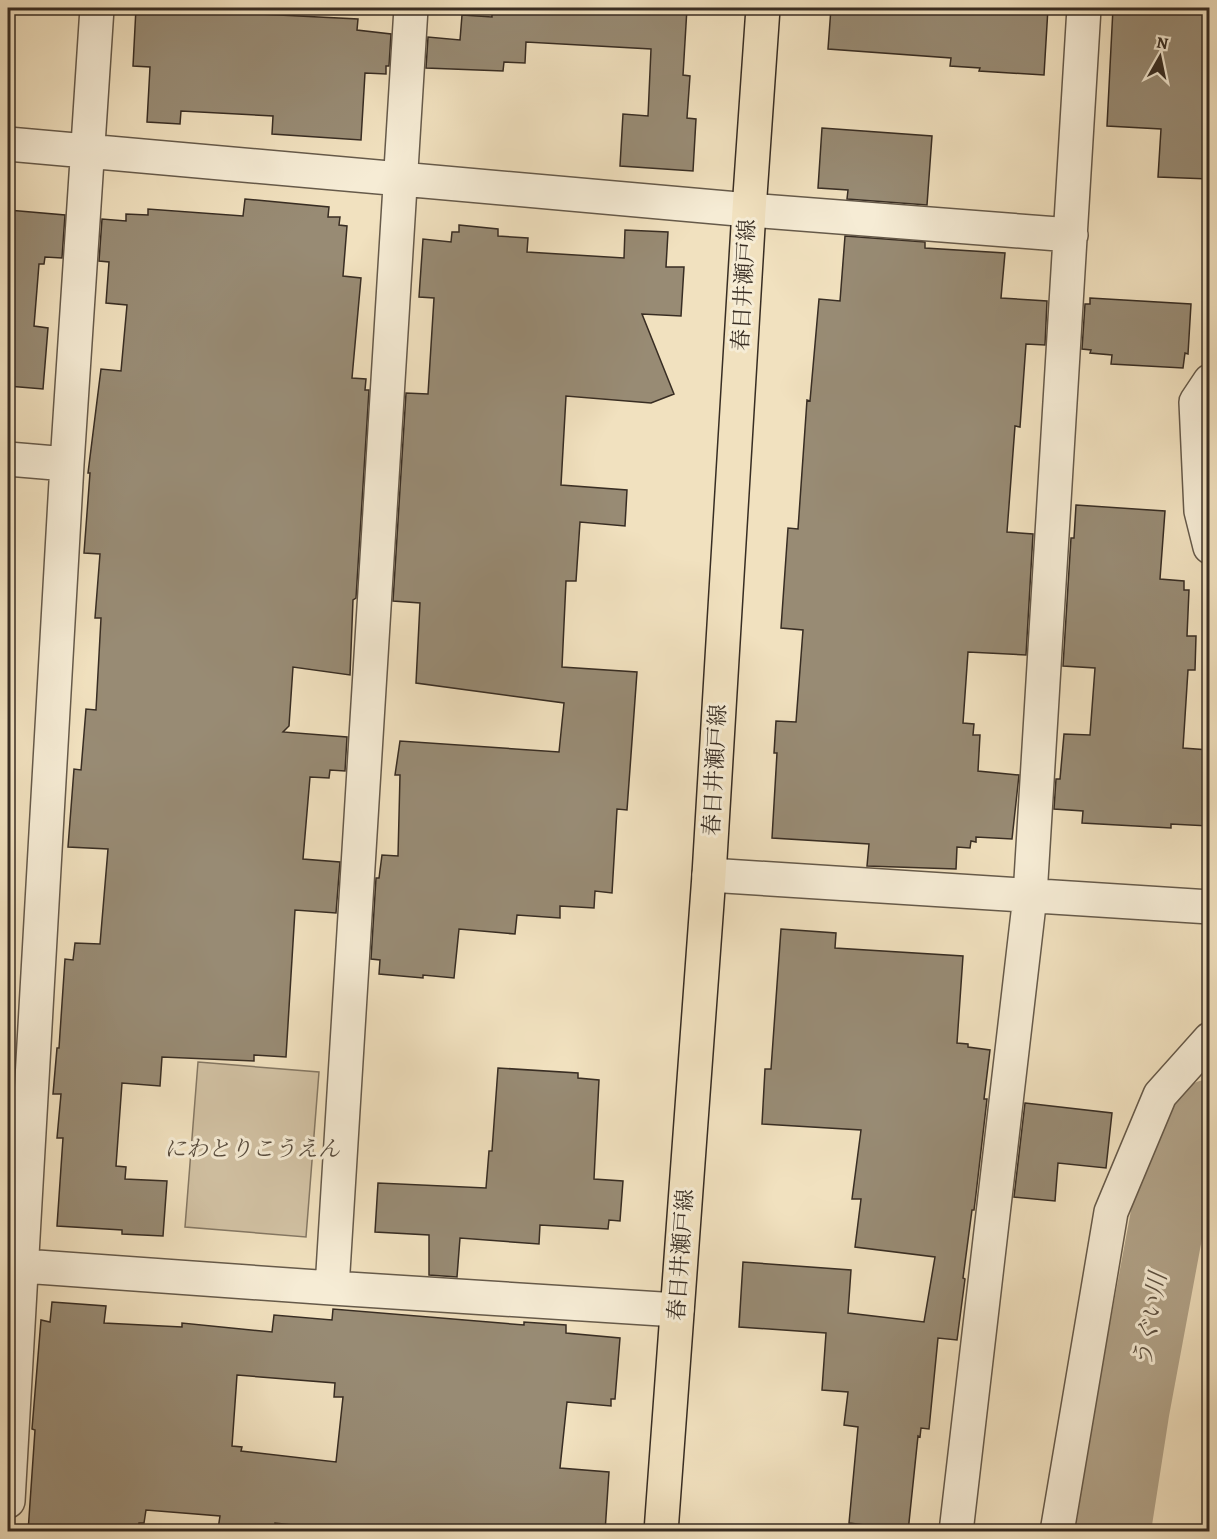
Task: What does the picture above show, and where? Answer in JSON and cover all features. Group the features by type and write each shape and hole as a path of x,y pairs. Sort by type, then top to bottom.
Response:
{"main road":[{"name":"春日井瀬戸線","path":"661,1532 709,875 763,8"}],"street":[{"path":"8,1501 67,464 97,8"},
{"path":"332,1288 411,8"},
{"path":"956,1532 1030,896 1084,8"},
{"path":"8,144 749,210 1071,235"},
{"path":"1209,381 1196,402 1201,511 1209,547"},
{"path":"8,459 67,464"},
{"path":"709,875 1209,907"},
{"path":"1057,1532 1111,1212 1160,1095 1209,1039"},
{"path":"22,1266 677,1310"}],"green space":[{"name":"にわとりこうえん","path":"198,1062 319,1072 306,1237 185,1227"}],"building":[{"path":"136,8 238,8 237,13 358,19 357,30 391,34 389,66 386,66 386,74 365,73 361,140 272,134 273,116 181,111 180,124 147,122 150,67 133,66"},
{"path":"492,8 687,8 683,75 690,76 687,118 696,119 693,171 620,166 623,114 648,116 651,49 526,42 525,63 504,62 503,71 426,68 428,37 460,40 462,15 492,17"},
{"path":"831,8 1048,8 1044,75 979,71 980,68 950,66 951,58 828,49"},
{"path":"1113,8 1209,8 1209,179 1158,177 1161,129 1107,126"},
{"path":"822,128 932,136 927,205 847,199 848,190 818,188"},
{"path":"245,199 329,207 328,217 340,217 339,225 347,226 343,276 361,278 352,378 366,379 365,390 369,390 356,598 353,600 350,675 293,667 289,726 283,732 347,737 345,771 330,770 329,778 310,777 303,859 340,862 336,913 295,910 286,1057 254,1055 254,1061 162,1057 160,1086 122,1083 116,1166 126,1167 125,1179 167,1181 163,1236 122,1234 122,1230 57,1226 63,1138 57,1138 61,1094 53,1094 57,1048 59,1048 65,959 73,960 75,943 100,944 108,849 68,847 74,769 81,770 86,709 96,710 101,618 95,618 100,554 84,553 90,473 88,473 101,369 121,371 127,305 106,303 109,262 99,261 102,219 126,221 126,214 148,215 148,209 243,216"},
{"path":"8,210 65,215 62,258 45,257 44,264 39,264 34,326 48,328 43,389 8,386"},
{"path":"459,225 498,229 498,236 528,238 527,252 624,258 625,230 668,232 666,267 684,267 681,316 642,314 674,394 651,403 566,396 561,485 627,490 625,526 580,522 576,581 566,581 562,667 637,672 627,810 617,809 612,893 595,891 594,908 560,906 560,918 517,915 515,934 459,929 454,978 423,975 423,978 379,974 380,960 371,959 376,878 379,878 382,855 398,856 400,775 395,775 400,741 559,752 564,703 416,683 420,603 393,601 406,393 428,394 434,298 419,297 423,239 451,242 452,232 459,232"},
{"path":"845,236 925,242 925,248 1005,253 1001,298 1047,301 1045,345 1026,344 1020,427 1015,426 1007,532 1033,534 1026,655 968,652 963,723 974,724 973,735 980,735 978,771 1019,775 1012,839 976,837 976,842 971,841 970,848 957,847 956,869 867,866 869,844 772,838 777,753 774,753 776,721 796,722 803,630 781,628 788,528 798,529 807,400 810,401 819,299 840,301"},
{"path":"1090,298 1191,304 1188,354 1185,353 1183,368 1111,364 1112,355 1090,353 1091,350 1082,349 1085,304 1090,304"},
{"path":"1076,505 1165,511 1160,579 1184,581 1184,590 1189,590 1187,636 1196,636 1195,670 1188,670 1183,748 1209,750 1209,826 1171,824 1171,828 1082,823 1083,811 1054,809 1056,779 1060,779 1064,734 1090,735 1095,668 1063,666 1071,538 1074,538"},
{"path":"781,929 836,933 835,948 963,956 957,1043 990,1050 984,1099 987,1099 957,1340 938,1338 929,1429 921,1428 920,1437 918,1436 908,1532 863,1532 864,1525 849,1523 858,1427 844,1425 848,1392 822,1390 826,1333 739,1327 743,1262 851,1270 848,1313 924,1322 935,1257 855,1247 861,1199 852,1199 861,1130 762,1124 765,1069 771,1069"},
{"path":"498,1068 578,1073 578,1078 599,1080 594,1179 623,1181 620,1221 609,1220 608,1229 540,1225 539,1244 460,1238 457,1277 429,1275 429,1235 375,1232 378,1183 486,1188 489,1151 492,1151"},
{"path":"1025,1103 1112,1113 1106,1168 1058,1163 1055,1201 1014,1197"},
{"path":"52,1302 106,1306 104,1323 182,1327 182,1323 272,1332 274,1315 332,1320 333,1309 524,1325 524,1322 566,1325 566,1333 620,1338 615,1399 611,1399 611,1406 567,1402 560,1468 609,1472 605,1532 445,1532 407,1529 407,1532 358,1532 275,1523 274,1532 242,1532 218,1529 220,1516 146,1510 144,1523 139,1523 138,1531 87,1526 87,1532 28,1532 35,1430 32,1429 41,1320 50,1322","holes":["237,1375 335,1383 334,1397 343,1397 336,1462 241,1451 242,1447 232,1446"]}],"waterway":[{"name":"うぐい川","path":"1113,1532 1132,1410 1172,1195 1210,1117"}]}
